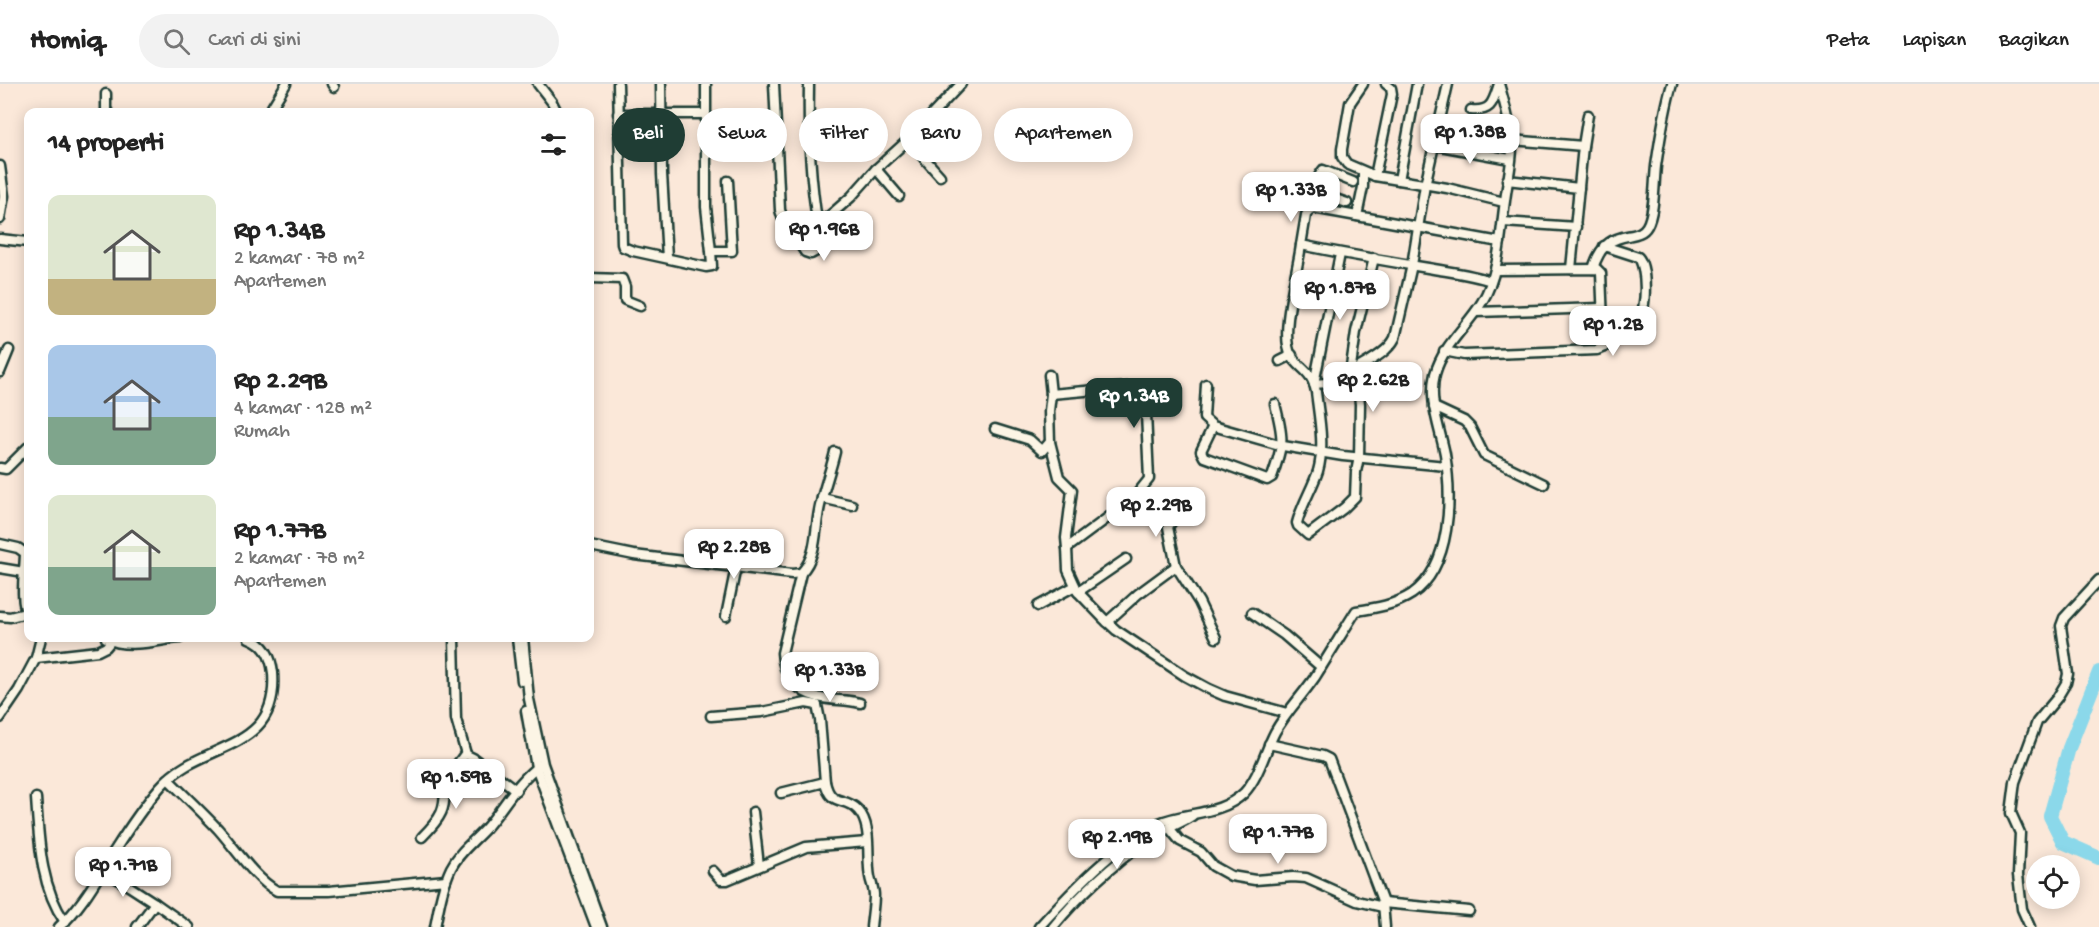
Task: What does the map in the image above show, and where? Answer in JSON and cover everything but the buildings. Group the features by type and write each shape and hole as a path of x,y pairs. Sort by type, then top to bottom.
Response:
{"street":[{"path":"271,108 286,84"},
{"path":"538,84 555,108"},
{"path":"618,84 618,108"},
{"path":"661,84 661,108"},
{"path":"706,84 706,108"},
{"path":"774,84 780,210 785,226 805,252 811,254 864,225"},
{"path":"809,84 810,140 818,226"},
{"path":"939,108 961,84"},
{"path":"1364,84 1350,103 1342,149 1344,160 1363,172 1375,176 1448,188 1504,202"},
{"path":"1375,176 1392,94 1391,88 1386,84"},
{"path":"1399,180 1417,84"},
{"path":"1314,384 1351,376 1392,345 1412,265 1425,185 1448,84"},
{"path":"1471,110 1483,111 1489,107 1499,84"},
{"path":"1039,927 1126,844 1159,823 1210,812 1244,793 1287,713 1321,667 1356,612 1395,603 1410,595 1428,580 1437,564 1444,537 1449,496 1432,389 1437,366 1444,351 1484,300 1496,270 1511,140 1499,84"},
{"path":"1593,269 1598,252 1604,246 1617,238 1643,230 1647,226 1652,211 1660,139 1672,84"},
{"path":"106,94 106,108"},
{"path":"1571,269 1588,114"},
{"path":"1511,140 1583,146"},
{"path":"1435,146 1510,159"},
{"path":"794,235 818,226 900,148"},
{"path":"619,162 623,247 706,267 712,266 706,207 706,162"},
{"path":"663,162 666,258"},
{"path":"928,162 940,176"},
{"path":"0,166 4,196 0,219"},
{"path":"876,169 899,196"},
{"path":"1313,208 1319,176 1323,170 1353,182"},
{"path":"1357,216 1363,187 1363,172"},
{"path":"1507,180 1580,188"},
{"path":"711,251 732,251 728,181"},
{"path":"1315,192 1347,203"},
{"path":"1314,384 1307,372 1292,356 1287,331 1308,211 1313,208 1500,242"},
{"path":"1503,222 1575,227"},
{"path":"0,239 24,242"},
{"path":"1301,245 1491,281"},
{"path":"1444,351 1464,355 1597,350 1604,347 1642,314 1644,266 1638,257 1604,246"},
{"path":"1340,254 1314,384 1322,453 1318,470 1301,507 1297,523 1308,535 1355,497 1359,457 1360,404 1351,376 1356,332 1374,258"},
{"path":"1496,270 1597,269 1600,273 1604,347"},
{"path":"594,278 622,279 625,287 625,300 640,306"},
{"path":"1476,312 1601,308"},
{"path":"0,372 9,350"},
{"path":"1280,362 1292,356"},
{"path":"1049,375 1050,442 1060,480 1072,490 1066,538 1068,570 1076,589 1107,622 1197,683 1226,696 1287,713"},
{"path":"1206,384 1204,418 1214,426 1283,446 1322,453 1446,466"},
{"path":"1051,394 1141,386 1145,391 1149,480 1133,499 1067,548"},
{"path":"1214,426 1201,451 1204,457 1266,480 1272,477 1283,446 1282,431 1275,404"},
{"path":"1434,407 1464,421 1470,427 1484,455 1544,484"},
{"path":"995,429 1025,438 1042,451 1050,442"},
{"path":"0,468 6,469 24,451"},
{"path":"836,452 822,498 813,552 809,564 801,573 782,653 783,665 786,674 797,686 816,697 860,703"},
{"path":"822,498 852,506"},
{"path":"1175,517 1168,527 1176,566 1199,602 1216,638"},
{"path":"0,544 24,551 24,601"},
{"path":"594,547 634,555 792,574 801,573"},
{"path":"1038,606 1076,589 1126,559"},
{"path":"1107,622 1138,594 1176,566"},
{"path":"726,616 736,567"},
{"path":"0,568 24,572"},
{"path":"2030,927 2022,909 2018,875 2020,833 2011,813 2014,782 2037,722 2066,684 2068,674 2061,626 2064,618 2099,580"},
{"path":"1252,613 1284,634 1321,667"},
{"path":"0,616 24,615"},
{"path":"0,718 19,690 36,658 40,642"},
{"path":"36,658 101,650 106,642"},
{"path":"118,642 125,644 143,642"},
{"path":"62,924 104,870 145,806 168,779 194,762 248,735 261,724 272,693 272,665 269,654 257,642"},
{"path":"454,642 456,719 466,754 516,790"},
{"path":"517,642 528,727 596,927"},
{"path":"523,642 529,699 540,765 602,927"},
{"path":"711,716 762,712 807,703 817,705 825,783 830,797 836,801 849,803 862,815 867,842 869,877 874,892 871,927"},
{"path":"1269,744 1329,759 1383,905 1385,927"},
{"path":"422,837 437,822 441,814 446,794 445,780 462,756 466,754"},
{"path":"435,927 446,880 461,853 485,830 516,790 540,765"},
{"path":"168,779 271,888 277,891 329,891 446,880"},
{"path":"781,794 825,783"},
{"path":"36,798 43,868 62,924"},
{"path":"753,812 759,866"},
{"path":"1053,927 1082,896 1153,836 1195,814"},
{"path":"1170,829 1180,841 1201,852 1213,866 1231,876 1255,880 1306,878 1357,901 1383,905 1469,910"},
{"path":"713,871 721,880 727,880 806,847 867,842"},
{"path":"1107,861 1113,868"},
{"path":"104,870 189,927"},
{"path":"137,927 155,903"}],"waterway":[{"path":"2099,672 2069,748 2050,816 2063,842 2099,858"}]}
